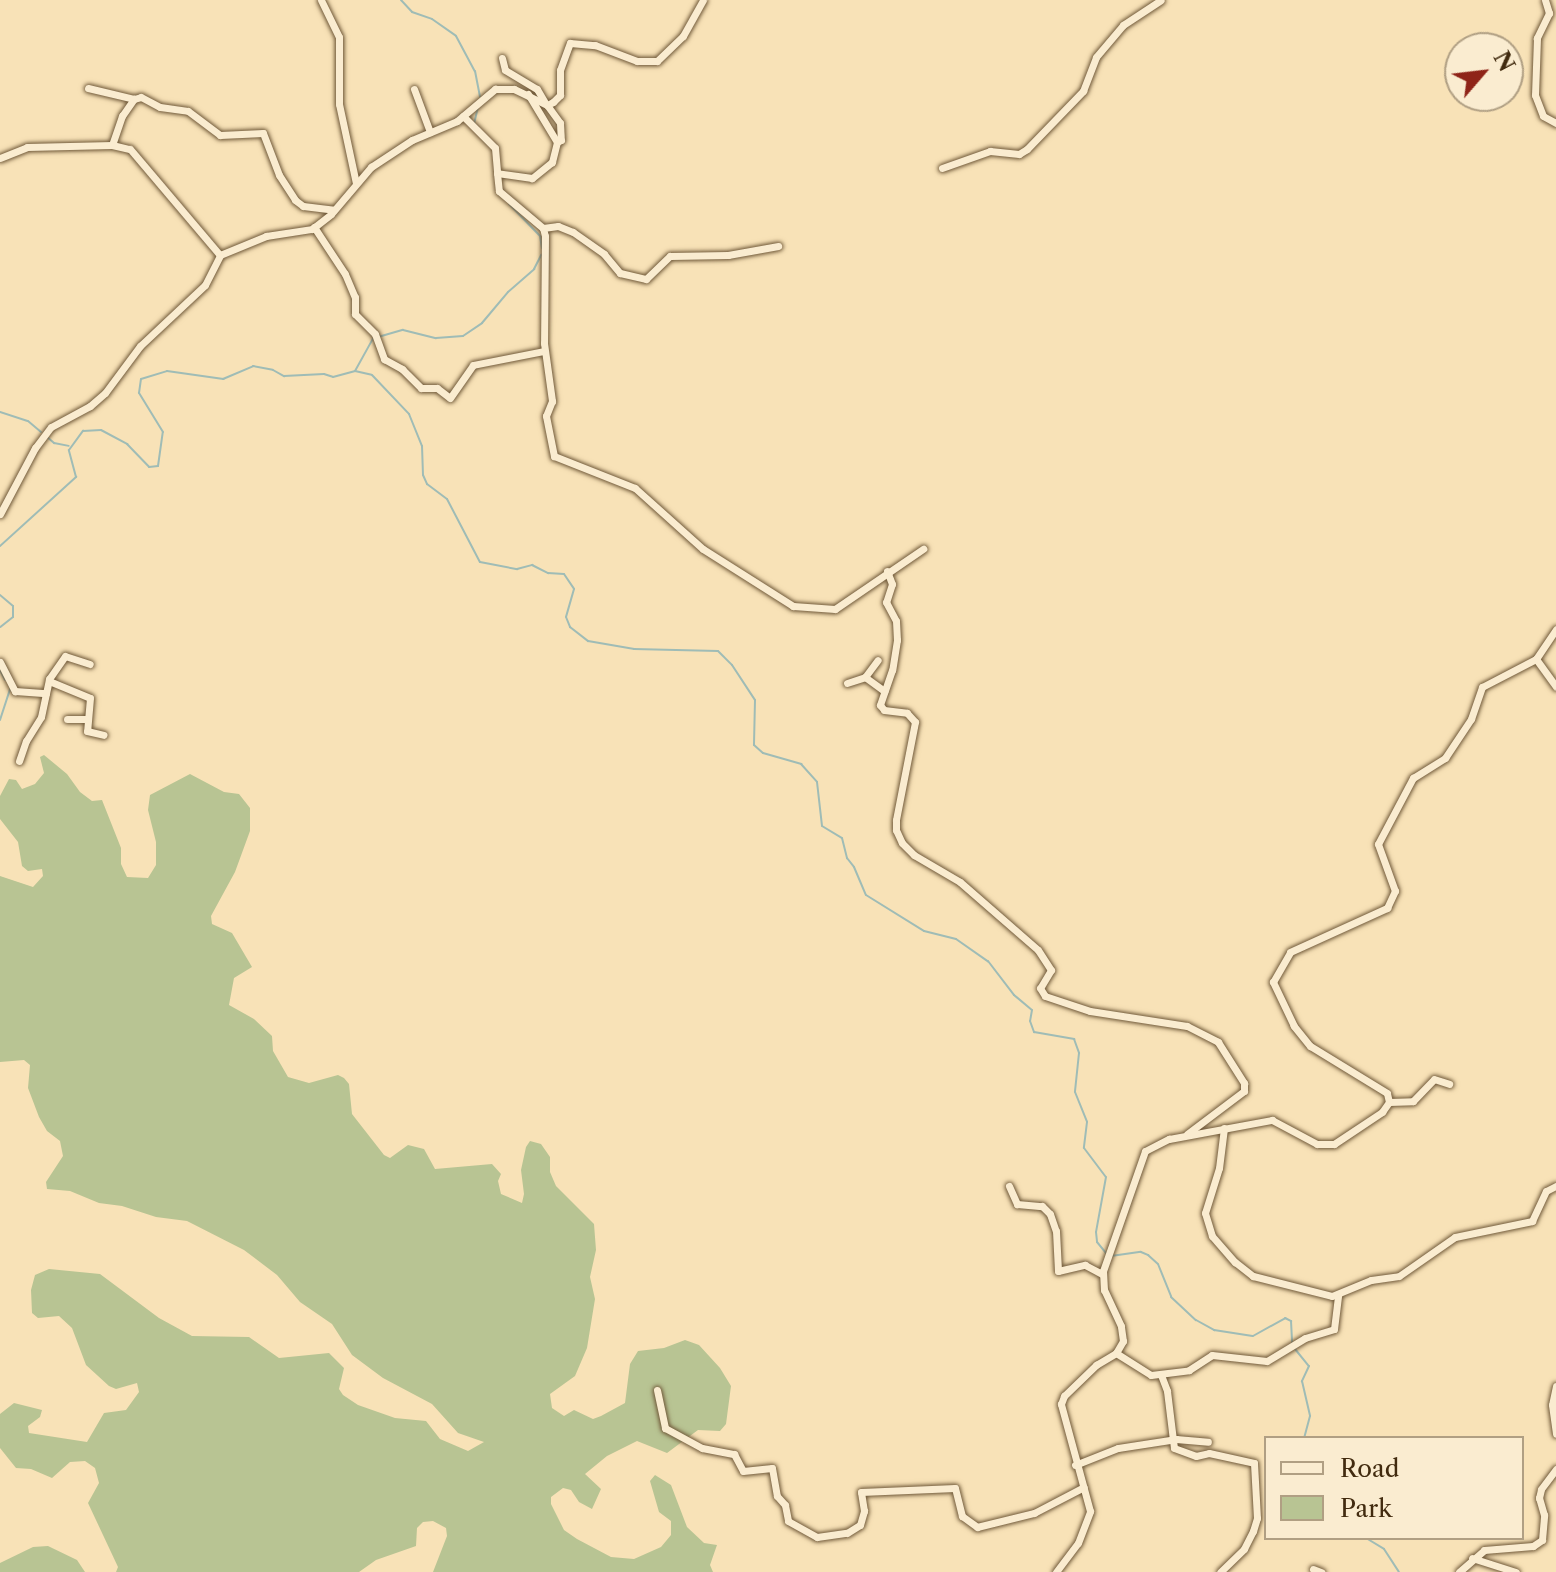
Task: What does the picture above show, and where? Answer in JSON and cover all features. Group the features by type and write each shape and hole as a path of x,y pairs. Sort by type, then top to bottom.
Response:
{"street":[{"path":"321,0 339,37 339,104 356,183"},
{"path":"546,104 559,97 560,70 570,43 595,45 637,61 657,61 683,36 703,0"},
{"path":"942,168 990,151 1024,151 1083,91 1096,57 1123,25 1161,0"},
{"path":"1545,0 1549,13 1537,38 1535,95 1543,116 1556,123"},
{"path":"497,173 532,178 552,162 557,142 561,140 560,123 537,89 505,70 502,58"},
{"path":"88,88 134,99 141,97 160,107 188,111 220,135 263,133 279,175 295,200 303,206 334,210"},
{"path":"414,89 430,132"},
{"path":"0,514 42,437 51,427 90,406 105,393 140,346 205,285 220,255 266,236 314,227 334,210 356,183 390,154 463,116 495,89 514,89 546,104"},
{"path":"528,94 557,142"},
{"path":"112,145 122,116 134,99"},
{"path":"463,116 495,148 498,188 504,197 543,228 558,226 573,232 604,254 620,273 646,279 670,256 728,255 778,246"},
{"path":"0,158 27,147 112,145 137,153 220,255"},
{"path":"314,227 349,282 355,297 355,315 375,334 384,359 402,369 421,388 437,388 450,398 473,365 544,351"},
{"path":"543,228 544,351 552,401 546,416 555,458 570,460 635,488 703,549 793,606 835,609 923,549"},
{"path":"887,571 892,584 886,602 896,621 897,640 882,708 907,713 915,722 896,820 896,830 902,843 914,855 960,882 1038,950 1051,970 1040,988 1043,994 1090,1011 1187,1026 1218,1042 1226,1050 1244,1083 1244,1091 1235,1101 1181,1136 1145,1151 1136,1168 1102,1274 1107,1299 1124,1336 1116,1353 1096,1365 1062,1400 1063,1422 1090,1511 1088,1523 1056,1572"},
{"path":"1181,1136 1272,1120 1317,1144 1334,1144 1382,1112 1389,1102 1387,1093 1310,1046 1288,1016 1273,982 1290,952 1387,908 1395,891 1378,844 1413,778 1445,758 1471,719 1482,687 1536,659 1556,629"},
{"path":"19,761 41,717 49,681 66,655 90,664"},
{"path":"1536,659 1556,687"},
{"path":"847,683 865,677 878,660"},
{"path":"0,662 15,691 46,693"},
{"path":"865,677 884,691"},
{"path":"49,681 90,699 86,719 88,732 104,735"},
{"path":"67,719 86,719"},
{"path":"1389,1102 1413,1101 1434,1079 1449,1084"},
{"path":"1224,1128 1219,1168 1205,1213 1212,1236 1235,1262 1253,1276 1322,1294 1338,1294 1371,1280 1399,1276 1455,1237 1532,1221 1546,1191 1556,1186"},
{"path":"1009,1186 1017,1204 1042,1206 1050,1214 1056,1231 1058,1271 1085,1265 1102,1274"},
{"path":"1116,1353 1146,1374 1161,1375 1189,1370 1212,1355 1273,1359 1305,1338 1334,1329 1338,1294"},
{"path":"1161,1375 1167,1391 1174,1448 1196,1456 1209,1453 1254,1463 1257,1518 1253,1531 1244,1549 1220,1572"},
{"path":"1556,1386 1552,1405 1556,1434"},
{"path":"657,1390 665,1428 702,1448 734,1454 743,1471 772,1468 777,1496 788,1513 788,1521 817,1537 847,1533 860,1525 864,1511 861,1492 956,1488 962,1516 977,1527 1034,1513 1084,1487"},
{"path":"1075,1465 1118,1448 1176,1439 1208,1442"},
{"path":"1459,1572 1484,1550 1533,1546 1542,1540 1544,1515 1539,1498 1541,1489 1556,1469"},
{"path":"1472,1558 1516,1572"}],"green space":[{"path":"44,755 67,774 80,792 92,801 102,800 121,848 121,864 127,877 148,878 156,865 156,842 148,810 150,795 190,774 224,792 239,794 250,808 250,831 235,872 211,916 212,924 232,933 252,967 234,978 229,1005 254,1019 272,1036 273,1051 288,1077 309,1083 338,1075 344,1078 349,1084 352,1114 384,1155 390,1158 408,1145 424,1149 435,1169 492,1164 501,1174 498,1181 501,1194 522,1203 521,1170 526,1147 530,1141 541,1144 550,1157 550,1172 556,1186 594,1224 596,1250 590,1277 595,1299 587,1348 575,1376 550,1394 552,1408 564,1416 574,1410 593,1419 601,1416 625,1403 630,1364 638,1351 664,1348 685,1340 699,1345 720,1368 731,1386 726,1424 720,1431 698,1430 667,1453 637,1441 607,1456 585,1474 601,1489 592,1509 579,1502 571,1490 563,1488 551,1497 551,1504 564,1530 577,1539 611,1557 634,1559 661,1547 671,1535 671,1521 659,1512 650,1481 655,1475 671,1485 687,1527 704,1543 717,1545 710,1565 713,1572 433,1572 447,1536 446,1528 433,1521 423,1522 417,1528 416,1546 376,1560 359,1572 116,1572 118,1567 88,1503 99,1483 95,1468 85,1461 70,1462 52,1478 31,1469 16,1468 0,1448 0,1414 14,1403 42,1410 40,1417 28,1426 29,1433 87,1442 104,1413 126,1410 139,1392 137,1383 116,1389 109,1386 86,1365 72,1328 59,1316 38,1318 32,1313 31,1290 35,1275 49,1269 100,1274 159,1318 192,1336 249,1337 279,1358 329,1353 344,1368 339,1389 358,1405 395,1418 426,1421 440,1439 468,1451 484,1442 458,1433 432,1404 383,1378 352,1355 332,1324 300,1302 277,1275 244,1250 187,1221 99,1203 70,1191 47,1189 46,1182 63,1156 60,1141 47,1131 39,1117 28,1088 30,1065 24,1060 0,1062 0,876 33,887 43,876 42,869 28,871 22,866 18,842 0,819 0,796 9,779 16,780 22,789 35,784 44,773 40,757"},
{"path":"48,1546 77,1560 85,1572 0,1572 0,1563 33,1547"}],"waterway":[{"path":"401,0 412,12 432,19 456,36 475,71 480,97"},
{"path":"474,124 478,107"},
{"path":"497,148 499,160"},
{"path":"509,204 540,236 542,248"},
{"path":"378,337 403,330 436,338 463,336 482,323 508,292 534,269 541,255"},
{"path":"355,371 373,339"},
{"path":"0,546 76,477 69,450 83,431 101,430 127,444 149,467 158,466 163,432 139,393 141,379 167,371 223,379 253,366 284,376 324,374 333,377 355,371 372,375 409,414 422,446 423,475 427,484 447,499 480,562 517,569 532,565 548,573 564,574 574,589 566,617 570,627 588,641 634,649 718,651 732,665 755,700 754,745 763,753 801,764 817,782 822,826 842,838 847,858 866,895 924,931 956,939 988,961 1014,995 1032,1010 1030,1021 1034,1032 1074,1039 1079,1053 1075,1092 1087,1122 1084,1148 1106,1177 1096,1232 1097,1242 1106,1253"},
{"path":"0,412 28,421 41,432"},
{"path":"46,436 54,443 69,446"},
{"path":"0,595 13,606 13,617 0,627"},
{"path":"0,670 5,680"},
{"path":"0,720 10,689"},
{"path":"1111,1256 1141,1252 1148,1255 1158,1264 1171,1297 1196,1320 1214,1330 1253,1336 1285,1318 1291,1321 1292,1343"},
{"path":"1295,1349 1309,1366 1302,1381 1310,1416 1305,1436"},
{"path":"1369,1540 1384,1549 1399,1572"}]}
